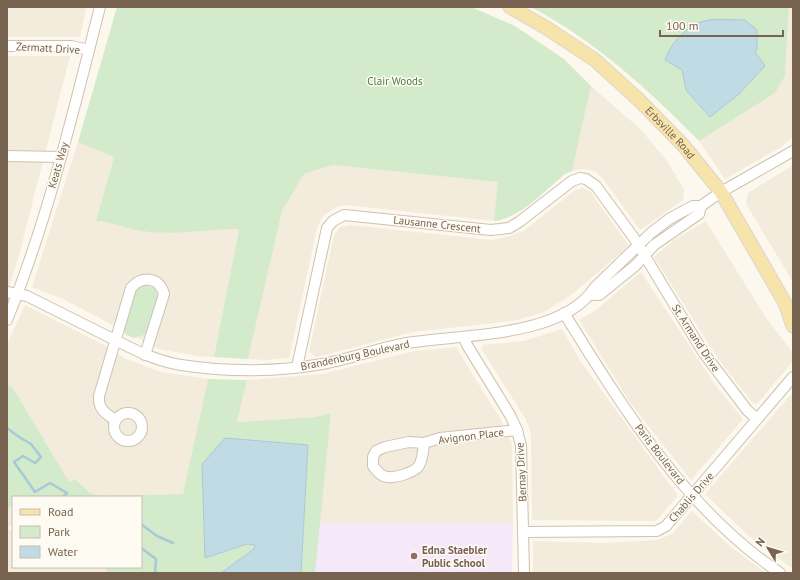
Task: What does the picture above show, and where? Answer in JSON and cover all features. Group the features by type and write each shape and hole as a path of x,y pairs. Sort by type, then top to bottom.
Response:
{"main road":[{"name":"Erbsville Road","path":"510,7 545,27 595,60 640,100 683,145 721,192 789,307 793,326"}],"street":[{"name":"Keats Way","path":"7,320 18,293 61,157 100,7"},
{"name":"Zermatt Drive","path":"7,46 71,46 89,50"},
{"name":"Brandenburg Boulevard","path":"7,292 18,293 145,355 180,365 226,370 261,370 323,364 407,343 527,328 564,314 590,295 595,286 642,251 669,220 693,206 701,206 721,192 793,152"},
{"path":"7,156 61,157"},
{"name":"Lausanne Crescent","path":"297,367 327,228 338,217 344,215 491,230 509,228 572,181 586,179 596,186 642,251"},
{"name":"St. Armand Drive","path":"642,251 703,352 747,410 758,419"},
{"path":"115,420 104,413 98,404 99,396 131,288 135,283 144,279 156,282 164,294 145,355"},
{"name":"Paris Boulevard","path":"564,314 621,404 692,496 732,535 780,573"},
{"name":"Bernay Drive","path":"464,336 467,345 517,430 521,446 524,573"},
{"name":"Chablis Drive","path":"523,532 657,531 666,526 793,377"},
{"name":"Avignon Place","path":"424,442 421,461 417,468 410,472 387,477 379,474 373,466 373,457 376,451 385,447 408,442 424,442 440,438 517,430"}],"shaded area":[{"path":"7,7 86,7 80,37 7,37"},
{"path":"789,7 793,7 793,137 781,147 725,179 699,141 775,93 785,76"},
{"path":"7,56 70,56 19,255 7,295"},
{"path":"591,86 640,129 667,161 684,190 683,200 640,230 603,179 595,171 582,169 572,171"},
{"path":"78,142 114,157 96,221 112,222 140,231 166,233 239,228 214,357 197,356 159,349 63,299 32,287"},
{"path":"333,165 499,182 494,221 346,205 336,207 323,216 317,228 289,358 266,360 248,359 282,211 304,174"},
{"path":"793,165 793,282 746,204 748,193"},
{"path":"583,188 590,191 629,246 571,295 544,312 513,321 413,332 316,357 309,352 334,235 340,227 351,225 492,240 510,236 525,230 575,190"},
{"path":"706,221 766,318 793,353 793,361 757,404 752,402 719,360 654,257 674,240"},
{"path":"641,272 715,385 743,419 691,480 629,401 579,320 596,310"},
{"path":"25,305 104,345 126,359 161,372 208,379 183,494 99,496 90,493 75,479 69,483 13,388 7,385 7,344"},
{"path":"562,329 581,362 678,496 656,521 532,520 531,432 525,418 481,348 484,345 524,341"},
{"path":"456,347 500,418 512,443 513,524 319,524 331,413 315,417 237,422 247,380 323,374 414,351"},
{"path":"793,392 793,569 749,536 705,494"},
{"path":"11,506 12,524 8,528 12,532 12,568 106,568 108,573 7,573 7,510"},
{"path":"692,511 732,548 766,573 533,573 533,541 603,543 657,540 672,534"},
{"name":"Edna Staebler Public School","path":"319,524 513,524 512,573 315,573"}],"green space":[{"name":"Clair Woods","path":"117,7 471,7 515,26 564,59 591,86 572,171 565,174 532,203 514,215 494,221 498,182 333,165 304,174 282,211 248,359 214,357 239,229 165,233 141,231 96,221 114,157 78,142"},
{"path":"531,7 789,7 785,76 775,93 699,141 620,67 555,20"},
{"path":"145,285 155,289 158,299 146,334 134,338 126,335 123,330 135,291 139,287"},
{"path":"208,379 247,380 237,422 315,417 331,413 315,573 301,573 308,446 205,558 247,544 256,545 254,549 221,573 108,573 106,568 142,568 142,496 99,496 183,494"},
{"path":"7,385 13,388 69,482 75,479 90,493 99,496 12,496 12,507 11,506 7,510"}],"water":[{"path":"724,19 745,20 757,30 757,50 755,52 765,66 739,94 710,117 686,90 682,70 665,60 671,47 680,36 697,23"},
{"path":"225,438 308,445 301,573 221,573 254,549 255,545 247,544 205,558 202,464"}],"waterway":[{"path":"7,428 31,444 41,457 35,463 23,456 14,462 35,492 50,483 67,493 64,496"},
{"path":"142,525 157,536 173,543"},
{"path":"142,549 156,559 155,573"}],"place":[{"name":"Edna Staebler Public School","path":"414,556"}]}
